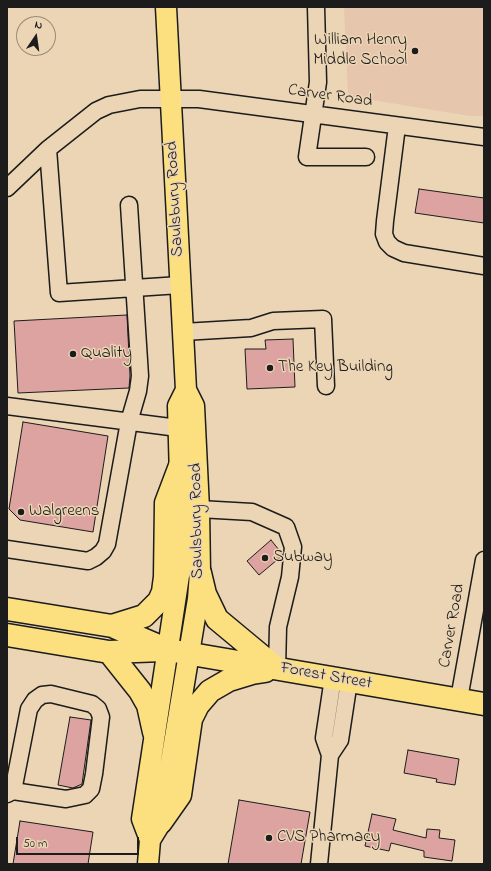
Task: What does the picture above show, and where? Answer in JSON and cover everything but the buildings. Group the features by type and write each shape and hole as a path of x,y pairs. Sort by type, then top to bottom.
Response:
{"highway":[{"path":"112,626 144,616 159,601 163,592 165,577 166,502 180,466"},
{"path":"200,573 205,594 217,619 277,669"},
{"path":"7,609 112,626 178,652"},
{"path":"7,635 109,652 178,652"},
{"path":"109,652 145,700 154,732"},
{"name":"Forest Street","path":"178,652 484,704"},
{"path":"161,822 180,795 191,719 198,705 210,691 230,680 252,672 277,669"}],"main road":[{"name":"Saulsbury Road","path":"166,7 186,390 194,406 199,509 200,573 198,599 178,652"},
{"name":"Saulsbury Road","path":"178,652 180,569 182,549 178,406 186,390"},
{"path":"148,864 150,840 142,819 154,732 178,652"},
{"path":"150,840 161,822 178,652"}],"street":[{"path":"316,7 318,82 307,158 366,157"},
{"name":"Carver Road","path":"7,188 48,149 96,111 109,105 140,99 199,99 484,137"},
{"path":"397,126 385,221 384,234 387,242 393,248 404,253 484,266"},
{"path":"48,149 59,293 180,285"},
{"path":"7,549 88,561 96,558 107,544 129,422 138,391 140,376 129,205"},
{"path":"183,332 251,328 273,321 323,319 326,386"},
{"path":"7,406 178,428"},
{"path":"199,509 252,512 286,527 293,547 290,577 278,627 277,669"},
{"name":"Carver Road","path":"459,700 484,560"},
{"path":"319,864 330,755 340,740 341,680"},
{"path":"51,694 92,704 98,709 101,717 94,774 91,789 85,795 78,798 66,799 10,792 29,709 35,700 42,696 51,694"}],"shaded area":[{"name":"William Henry Middle School","path":"344,7 484,7 484,116 470,116 348,96"}],"place":[{"name":"William Henry Middle School","path":"415,51"},
{"name":"Quality","path":"73,354"},
{"name":"The Key Building","path":"270,368"},
{"name":"Walgreens","path":"21,512"},
{"name":"Subway","path":"265,558"},
{"name":"CVS Pharmacy","path":"269,838"}]}
